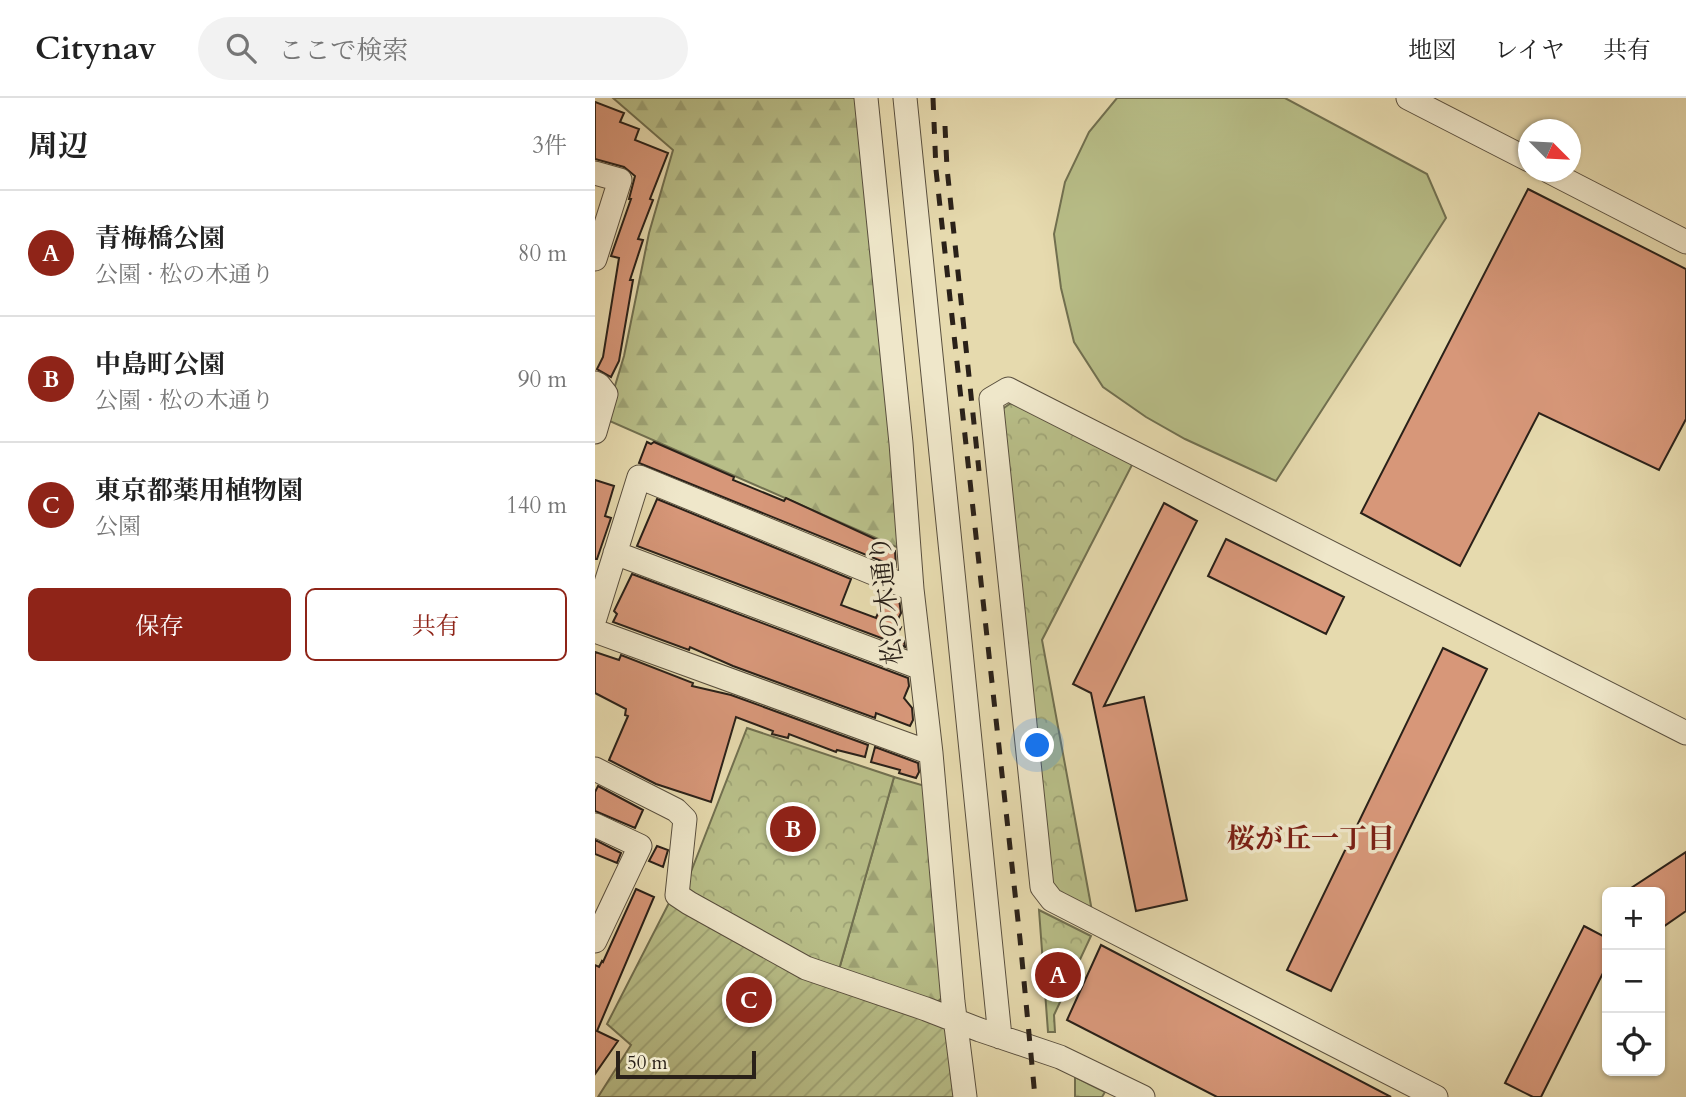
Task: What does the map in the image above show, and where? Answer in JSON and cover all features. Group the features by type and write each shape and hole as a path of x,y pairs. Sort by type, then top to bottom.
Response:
{"street":[{"name":"松の木通り","path":"866,98 901,443 912,589 931,753 944,914 965,1097"},
{"path":"905,98 1000,1037"},
{"path":"1408,98 1518,155"},
{"path":"595,173 620,180 595,259"},
{"path":"1569,182 1686,242"},
{"path":"595,383 606,394 595,432"},
{"path":"1436,1097 1052,901 1041,887 991,399 1009,388 1686,733"},
{"path":"595,618 639,477 912,589"},
{"path":"615,553 921,668"},
{"path":"595,631 931,753"},
{"path":"595,769 676,810 685,819 677,895 806,968 1079,1064 1143,1097"},
{"path":"595,825 640,846 595,940"}],"green space":[{"path":"613,98 856,98 901,549 605,419 624,356 649,233 673,150"},
{"path":"1117,98 1285,98 1427,174 1446,218 1276,481 1185,439 1146,417 1103,387 1074,342 1061,288 1054,234 1065,182 1089,132"},
{"path":"1014,401 1133,463 1042,640 1092,911 1058,893 1050,883 1001,410"},
{"path":"747,728 894,777 838,973 690,897 687,882"},
{"path":"894,777 925,786 944,996 935,1004 838,973"},
{"path":"671,899 953,1024 958,1097 598,1097 631,1045 607,1024"},
{"path":"1039,910 1091,936 1054,1015 1055,1032 1048,1032"},
{"path":"1075,1077 1105,1092 1102,1097 1075,1097"}],"building":[{"path":"595,102 624,113 620,122 639,129 635,140 668,153 638,239 643,240 630,280 633,280 619,361 611,377 597,369 603,357 619,258 611,256 631,199 635,176 624,167 595,159"},
{"path":"1528,189 1686,269 1686,419 1659,470 1539,413 1460,566 1361,513"},
{"path":"647,442 654,442 784,501 786,498 890,546 889,548 895,551 896,567 639,463"},
{"path":"595,480 614,486 605,516 611,518 597,559 595,559"},
{"path":"657,499 851,579 841,605 876,618 886,594 899,599 901,613 895,625 901,627 896,637 904,641 905,647 637,546"},
{"path":"1164,503 1197,521 1104,706 1144,697 1187,900 1136,911 1091,693 1073,684"},
{"path":"1226,539 1344,597 1326,634 1208,576"},
{"path":"632,574 908,678 909,686 904,698 912,708 913,720 910,726 876,713 875,718 733,666 690,647 689,650 613,622 617,614 614,611"},
{"path":"1443,648 1487,669 1331,991 1287,970"},
{"path":"595,652 619,660 621,655 693,683 692,686 731,695 868,745 865,757 837,750 836,752 789,734 788,738 772,734 773,731 736,717 711,802 656,784 609,760 628,716 625,715 626,709 595,693"},
{"path":"875,747 918,763 919,772 916,778 899,773 900,770 871,762"},
{"path":"598,786 643,810 635,828 595,811 595,792"},
{"path":"595,840 621,853 617,863 595,854"},
{"path":"657,846 668,850 663,867 649,861"},
{"path":"1686,852 1686,911 1665,926 1665,887 1633,887"},
{"path":"636,889 654,897 597,1031 618,1041 595,1074 595,965 599,967 603,962"},
{"path":"1584,926 1602,935 1602,975 1541,1097 1533,1097 1505,1083"},
{"path":"1101,945 1391,1097 1217,1097 1067,1020"}],"railway":[{"path":"933,98 936,170 1035,1097"},
{"path":"945,126 947,168 979,471"}],"place":[{"name":"中島町公園","path":"793,829"},
{"name":"青梅橋公園","path":"1058,975"},
{"name":"東京都薬用植物園","path":"749,1000"}],"district":[{"name":"桜が丘一丁目","path":"1311,838"}]}
